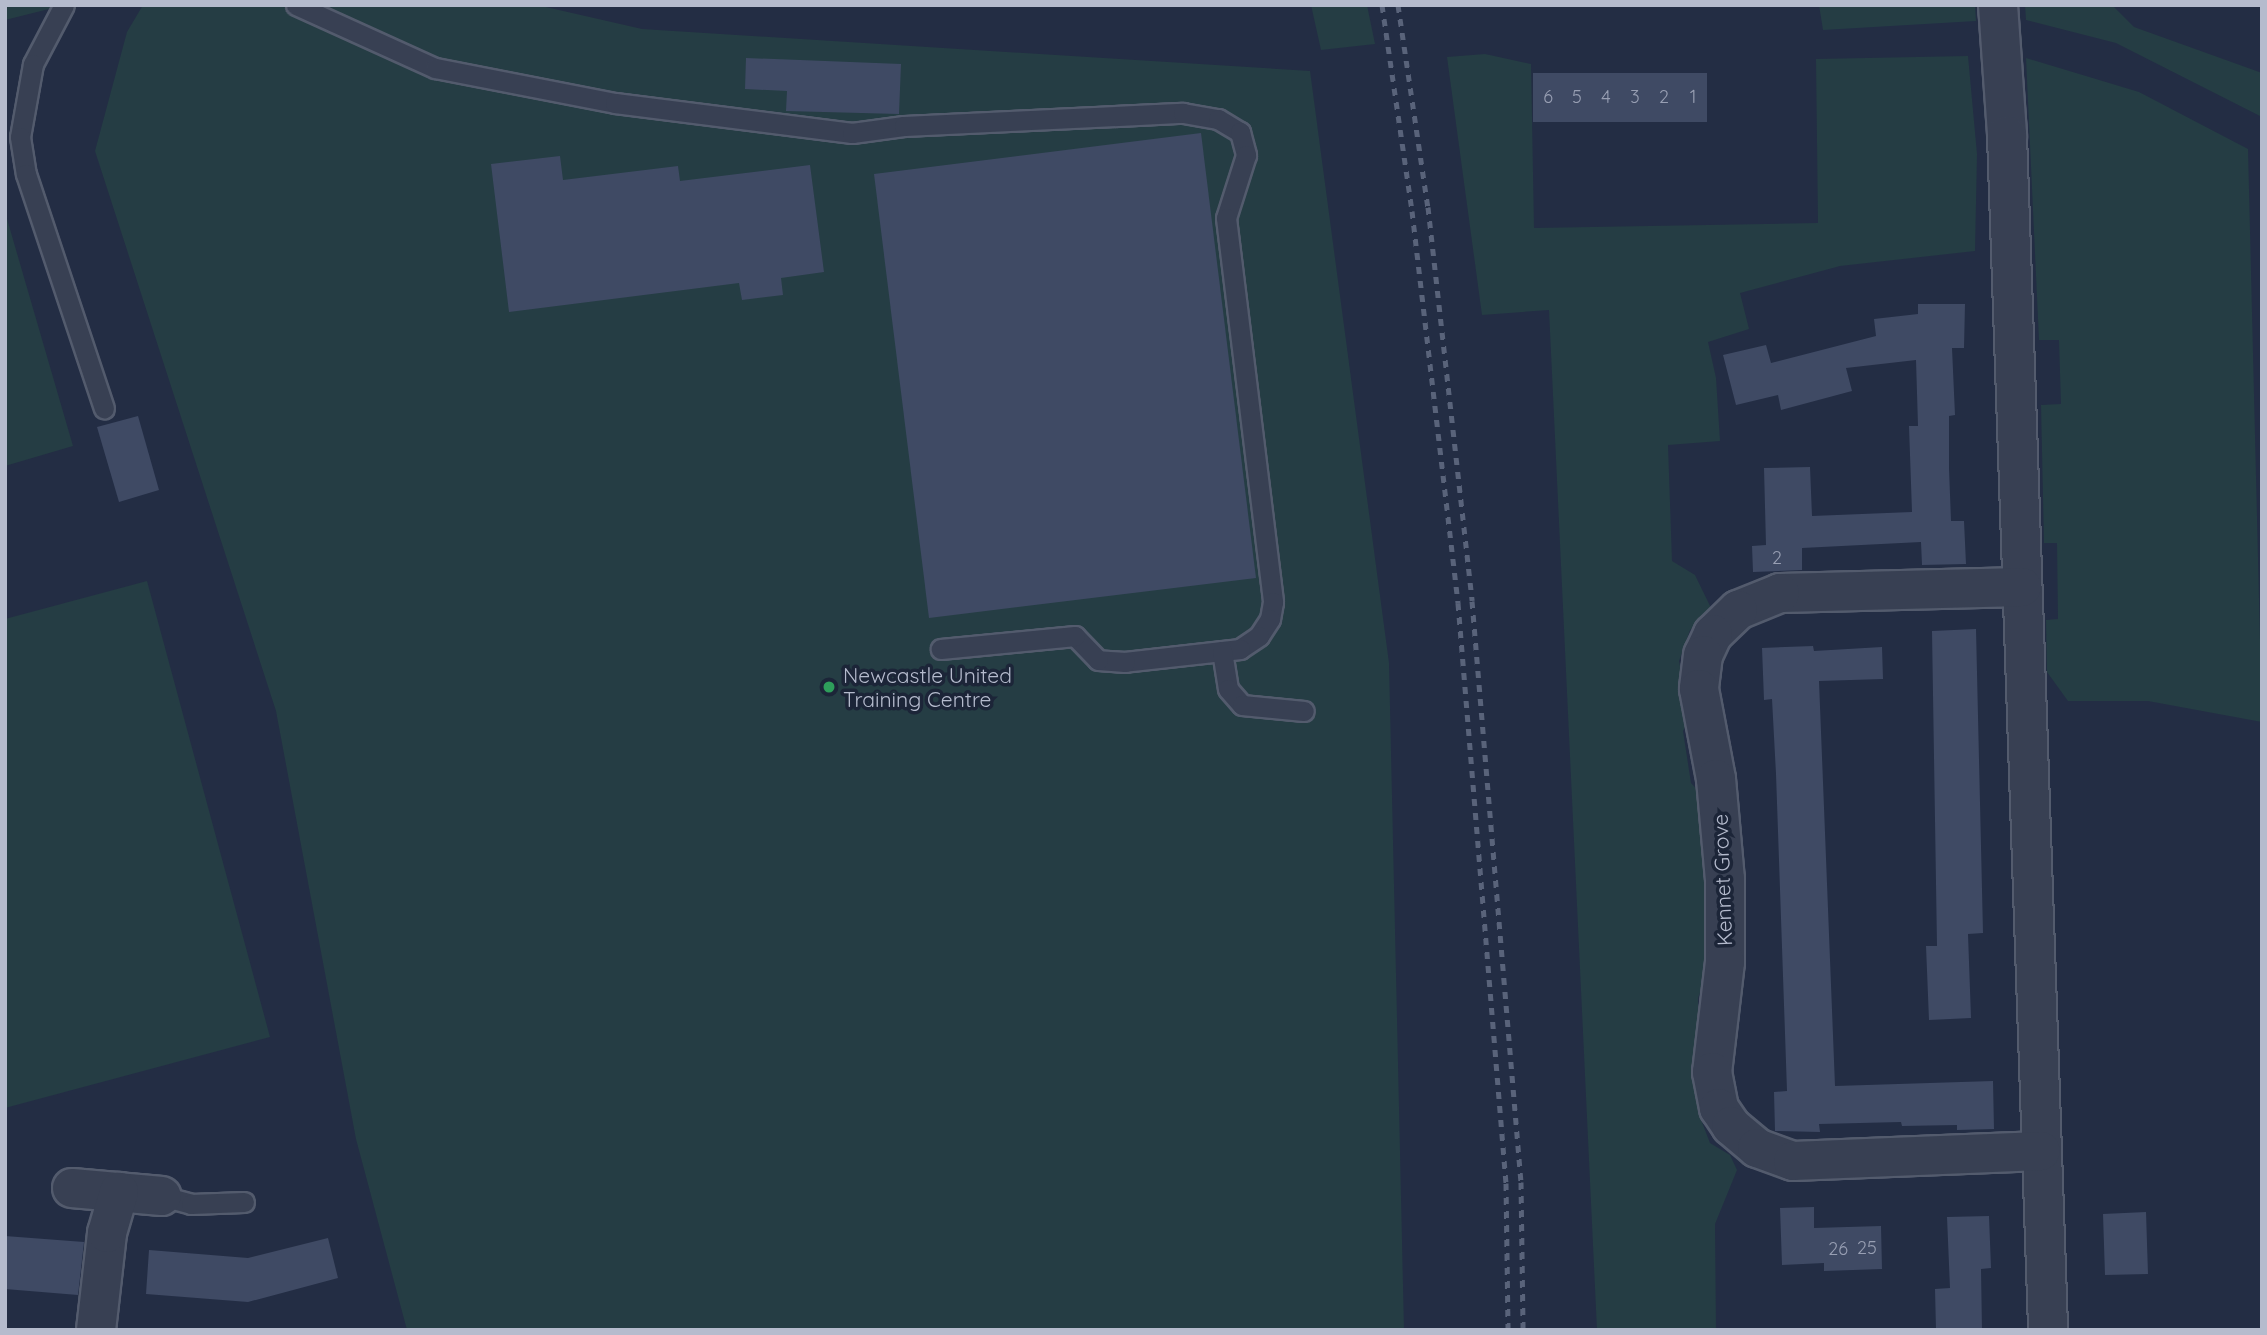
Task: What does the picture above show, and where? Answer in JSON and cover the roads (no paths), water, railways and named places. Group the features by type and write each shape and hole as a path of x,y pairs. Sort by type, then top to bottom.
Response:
{"street":[{"path":"1998,5 2048,1330"},
{"name":"Kennet Grove","path":"2022,587 1780,593 1738,610 1713,634 1703,655 1699,689 1716,779 1725,879 1725,962 1712,1072 1719,1108 1731,1126 1757,1148 1793,1161 2041,1151"},
{"path":"72,1188 162,1196"},
{"path":"96,1330 107,1233 119,1192"}],"lane":[{"path":"64,5 33,64 20,137 26,174 104,408"},
{"path":"296,5 435,68 628,105 852,133 904,126 1183,113 1231,124 1240,132 1246,155 1226,218 1273,602 1270,619 1259,636 1240,649 1125,662 1098,660 1075,636 941,649"},
{"path":"1223,651 1228,689 1242,705 1304,710"},
{"path":"162,1196 191,1204 244,1202"}],"railway":[{"path":"1382,5 1412,211 1458,603 1506,1183 1508,1330"},
{"path":"1398,5 1428,207 1472,601 1521,1182 1523,1330"}],"place":[{"name":"Newcastle United Training Centre","path":"829,687"}]}
